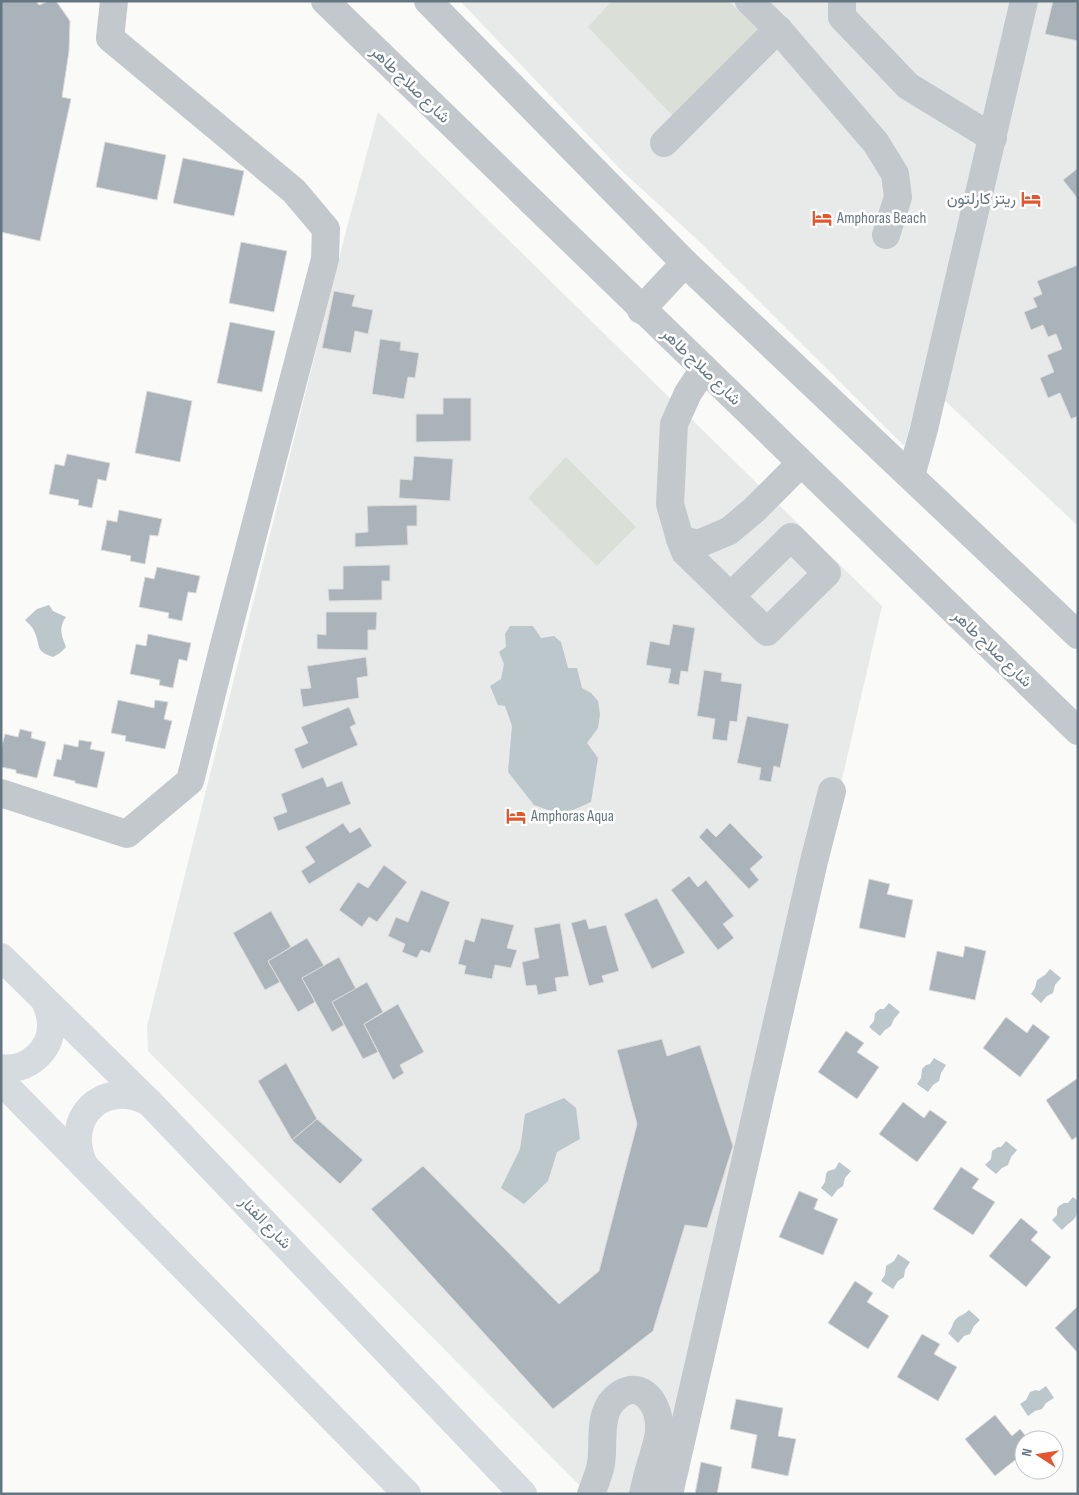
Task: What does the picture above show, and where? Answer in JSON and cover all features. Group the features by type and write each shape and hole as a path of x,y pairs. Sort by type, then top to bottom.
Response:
{"main road":[{"name":"شارع الفنار","path":"1,957 149,1102 523,1494"},
{"path":"1,1068 17,1068 28,1064 45,1047 50,1035 51,1024 45,1001"},
{"path":"1,1081 407,1494"},
{"path":"84,1165 78,1153 78,1128 91,1107 102,1099 113,1095 126,1094 138,1096 149,1102"}],"street":[{"path":"1,793 128,834 190,781 325,259 326,228 294,191 110,38 114,1"},
{"name":"شارع صلاح طاهر","path":"325,1 641,310 1078,731"},
{"path":"749,1 778,29 876,143 895,174 898,197 886,235"},
{"path":"842,1 842,16 908,86 993,138"},
{"path":"911,476 924,429 1024,1"},
{"path":"443,5 685,263 1078,635"},
{"path":"664,143 778,29"},
{"path":"641,310 685,263"},
{"path":"704,369 688,393 674,424 670,504 685,552 731,596"},
{"path":"680,539 698,544 729,531 800,464"},
{"path":"670,1494 832,791"},
{"path":"591,1494 600,1465 604,1421 607,1410 614,1399 624,1392 631,1390 638,1391 649,1398 656,1409 658,1419 657,1444 643,1494"}],"shaded area":[{"name":"Amphoras Beach","path":"460,1 1021,1 993,138 904,446 701,243 622,171"},
{"path":"612,1 728,1 761,32 676,119 588,27"},
{"name":"ريتز كارلتون","path":"1030,1 1078,1 1078,526 941,397"},
{"name":"Amphoras Aqua","path":"378,112 882,606 677,1494 588,1494 148,1051 147,1026 347,227"},
{"path":"566,457 636,527 597,566 528,498"},
{"path":"49,605 53,611 66,617 61,628 66,647 53,657 43,653 34,631 25,620 37,609"},
{"path":"510,626 533,626 541,638 554,636 561,642 568,668 577,668 582,688 591,693 598,701 600,714 598,728 587,743 598,758 591,802 562,815 534,805 508,772 512,726 505,706 498,705 490,686 501,679 504,664 499,652 506,647 505,634"},
{"path":"1050,969 1061,978 1055,985 1053,993 1047,996 1041,1003 1031,994 1037,980"},
{"path":"889,1003 900,1012 891,1026 880,1036 869,1027 874,1021 875,1013 880,1009 884,1009"},
{"path":"934,1058 946,1065 939,1081 928,1092 917,1084 921,1078 922,1069 930,1064"},
{"path":"564,1098 576,1108 580,1139 557,1152 548,1181 524,1204 501,1188 520,1149 525,1114"},
{"path":"1006,1141 1017,1150 1011,1157 1008,1165 996,1174 985,1165 991,1159 992,1151 1001,1147"},
{"path":"839,1162 851,1171 845,1178 843,1186 832,1197 821,1188 828,1171 835,1169"},
{"path":"1073,1197 1078,1201 1076,1216 1062,1230 1052,1220 1057,1215 1059,1206 1068,1203"},
{"path":"898,1254 910,1262 905,1270 904,1277 898,1281 893,1289 881,1281 885,1275 886,1266 894,1261"},
{"path":"969,1310 980,1320 970,1334 964,1336 958,1343 948,1333 956,1319"},
{"path":"1046,1386 1054,1398 1046,1403 1042,1409 1028,1416 1020,1404 1026,1400 1030,1392 1039,1391"}],"building":[{"path":"1,1 36,1 39,5 49,1 56,1 70,21 69,51 62,97 71,99 40,241 1,232"},
{"path":"1053,1 1078,1 1078,41 1045,34"},
{"path":"105,142 166,155 157,200 96,187"},
{"path":"183,158 244,171 234,216 173,203"},
{"path":"1078,168 1078,199 1063,180"},
{"path":"241,242 287,251 274,312 229,303"},
{"path":"1078,265 1078,416 1071,419 1060,393 1048,398 1040,378 1054,372 1047,355 1062,349 1056,334 1048,337 1043,325 1031,330 1024,312 1037,307 1033,298 1042,294 1037,281"},
{"path":"334,291 355,295 352,306 373,310 368,334 355,331 351,353 322,348"},
{"path":"230,322 275,331 262,392 217,383"},
{"path":"380,339 401,342 400,350 419,353 415,378 408,377 404,399 372,394"},
{"path":"147,391 192,401 180,462 135,453"},
{"path":"443,398 471,398 471,441 416,442 416,414 443,414"},
{"path":"67,454 110,463 106,481 98,479 92,508 78,505 79,500 49,494 55,464 64,466"},
{"path":"414,456 453,459 450,501 399,498 400,479 412,480"},
{"path":"417,505 417,526 407,526 408,545 355,547 355,533 368,532 367,506"},
{"path":"119,510 162,519 158,536 150,535 145,564 130,561 131,556 101,550 107,520 117,522"},
{"path":"390,565 390,581 382,581 382,600 329,601 328,589 343,589 343,566"},
{"path":"157,567 200,576 196,593 188,592 182,621 168,618 169,613 139,607 145,577 154,579"},
{"path":"326,612 377,612 376,630 368,630 368,650 317,649 317,634 326,635"},
{"path":"673,624 695,628 688,672 681,671 679,685 668,683 671,669 646,665 650,641 669,645"},
{"path":"148,634 191,643 187,661 179,659 173,688 159,685 160,680 130,674 136,644 146,646"},
{"path":"366,657 368,676 357,678 359,698 303,707 300,689 311,688 307,666"},
{"path":"704,670 722,673 721,681 742,684 737,722 730,721 727,741 712,739 715,719 697,716"},
{"path":"118,700 154,708 155,700 168,702 164,719 172,721 165,749 125,741 126,736 111,733"},
{"path":"349,707 356,724 350,727 358,745 302,769 294,749 308,743 301,727"},
{"path":"747,716 789,724 780,768 774,766 771,782 759,780 761,768 737,763"},
{"path":"20,729 32,732 31,738 46,742 37,778 16,773 16,770 1,767 1,749 5,734 18,737"},
{"path":"79,740 92,742 90,749 105,752 97,788 53,776 57,759 61,760 64,744 78,747"},
{"path":"323,777 327,787 342,781 351,804 278,831 273,817 287,812 281,794"},
{"path":"343,823 350,833 360,827 372,846 309,884 301,871 315,862 305,847"},
{"path":"730,823 763,857 750,869 759,880 749,889 699,837 707,828 716,837"},
{"path":"384,865 407,882 377,922 369,917 362,927 339,910 358,882 368,888"},
{"path":"689,876 698,887 706,880 734,916 723,924 734,938 718,950 671,890"},
{"path":"869,879 890,884 887,894 913,900 905,938 859,928"},
{"path":"421,890 450,902 430,953 421,950 417,958 402,952 405,944 388,936 396,917 408,922"},
{"path":"657,898 685,953 652,969 624,914"},
{"path":"271,911 291,947 268,961 280,982 265,990 233,933"},
{"path":"481,918 514,925 507,948 517,950 511,968 495,965 492,979 464,974 466,966 458,964 465,939 474,942"},
{"path":"586,919 589,929 606,925 619,971 602,976 604,982 589,986 571,923"},
{"path":"560,923 569,976 555,978 557,991 538,995 536,985 526,986 522,962 539,958 534,928"},
{"path":"307,938 324,966 302,978 315,1002 298,1012 268,961"},
{"path":"965,946 986,951 975,1000 929,990 937,951 963,957"},
{"path":"339,957 356,989 332,1002 344,1025 332,1032 302,978"},
{"path":"367,982 383,1012 364,1024 378,1052 363,1059 332,1002"},
{"path":"398,1004 424,1052 400,1065 404,1073 393,1080 364,1024"},
{"path":"1006,1017 1027,1033 1033,1024 1050,1037 1020,1077 983,1048"},
{"path":"846,1031 864,1043 857,1052 879,1067 857,1099 818,1072"},
{"path":"662,1039 667,1056 700,1045 733,1146 707,1228 685,1225 653,1331 553,1409 371,1209 423,1166 559,1304 599,1271 637,1124 617,1050"},
{"path":"286,1063 317,1119 292,1140 258,1081"},
{"path":"1078,1078 1078,1136 1072,1140 1046,1100"},
{"path":"903,1102 924,1118 930,1110 947,1122 917,1162 879,1134"},
{"path":"317,1119 363,1160 340,1184 292,1140"},
{"path":"961,1167 979,1179 972,1188 995,1202 973,1235 933,1209"},
{"path":"799,1191 818,1199 814,1209 838,1219 823,1255 779,1237"},
{"path":"1021,1218 1038,1232 1031,1240 1051,1257 1026,1287 989,1256"},
{"path":"855,1281 873,1293 867,1302 889,1316 868,1349 828,1323"},
{"path":"1078,1306 1078,1353 1055,1328"},
{"path":"922,1334 940,1344 934,1354 957,1367 938,1401 897,1377"},
{"path":"736,1399 783,1408 778,1436 796,1439 788,1476 751,1468 757,1435 730,1429"},
{"path":"995,1415 1012,1436 1014,1434 1014,1461 995,1476 965,1439"},
{"path":"701,1462 722,1467 717,1494 695,1494"}],"place":[{"name":"ريتز كارلتون","path":"1031,199"},
{"name":"Amphoras Beach","path":"822,218"},
{"name":"Amphoras Aqua","path":"516,816"}]}
